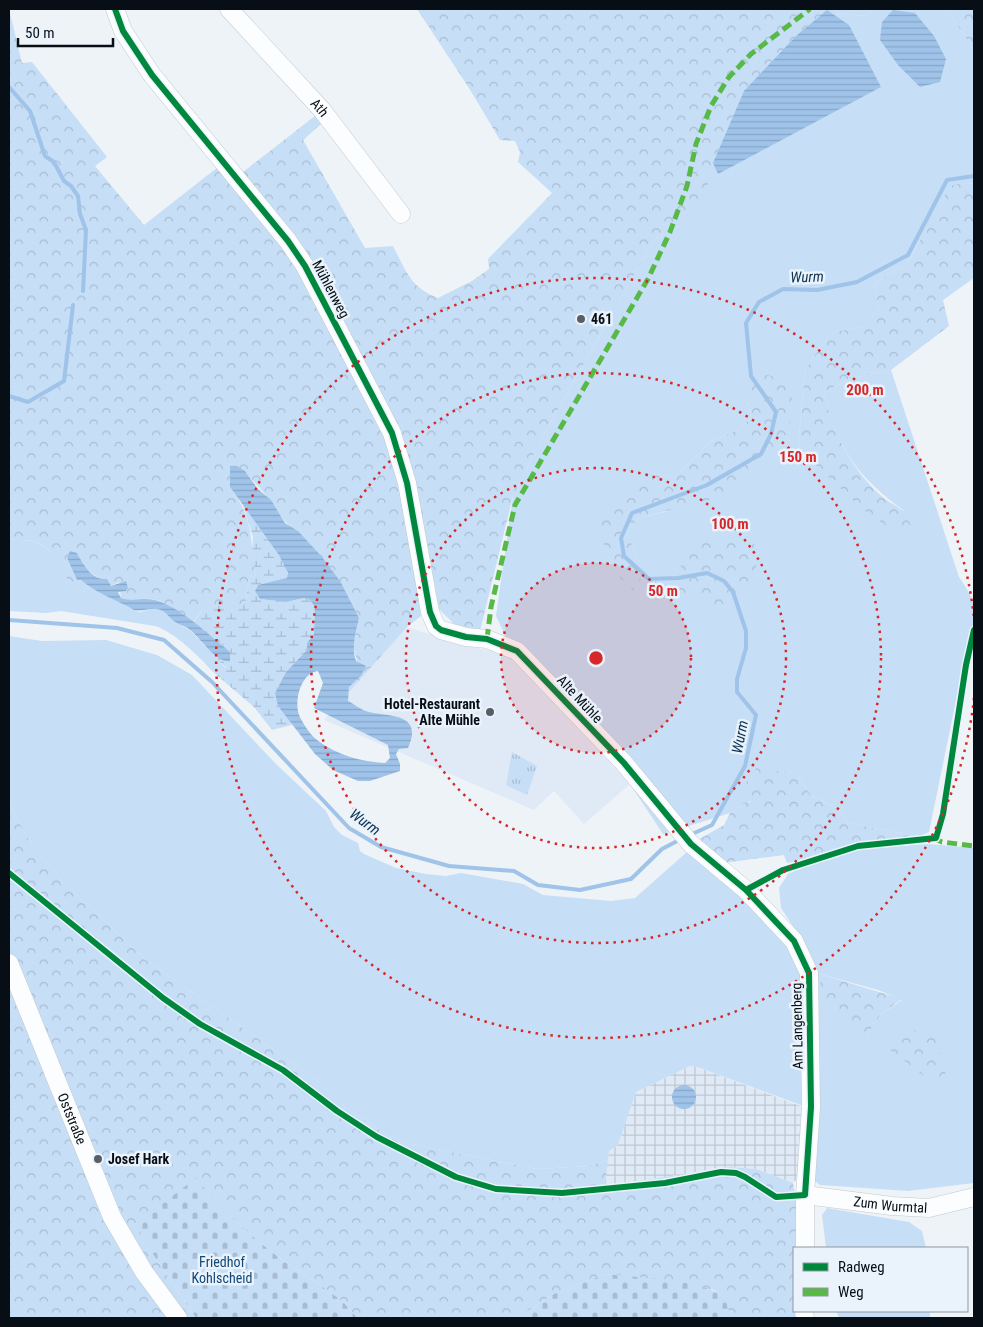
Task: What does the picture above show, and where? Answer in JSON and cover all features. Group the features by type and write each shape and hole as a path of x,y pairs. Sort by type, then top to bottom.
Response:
{"street":[{"name":"Mühlenweg","path":"115,9 124,31 152,75 288,241 305,266 392,433 407,483 430,612 436,626"},
{"name":"Ath","path":"229,9 322,110 401,214"},
{"name":"Alte Mühle","path":"436,626 441,630 466,637 487,639 517,651 624,763 691,844"},
{"name":"Am Langenberg","path":"691,844 746,890 774,918 794,941 809,973 812,1108 805,1195 805,1247"},
{"name":"Oststraße","path":"9,963 112,1217 144,1272 178,1318"},
{"name":"Zum Wurmtal","path":"805,1195 892,1206 930,1208 974,1197"}],"shaded area":[{"path":"827,10 849,25 881,87 718,174 713,163 744,91 796,36"},
{"path":"893,10 915,13 934,36 946,59 940,82 920,87 898,65 880,40 882,22"},
{"path":"230,466 237,466 245,471 258,489 271,500 285,523 298,531 322,557 340,581 359,618 354,645 356,661 366,666 361,676 349,687 348,701 366,711 402,718 408,722 412,736 408,748 399,749 396,754 400,764 400,771 370,781 358,781 333,770 315,754 278,706 275,693 286,672 307,650 307,643 314,634 315,607 310,600 304,598 286,602 260,599 255,591 258,585 287,578 288,573 279,555 230,487","holes":["318,671 323,683 314,708 388,745 390,758 385,763 367,761 341,754 324,745 309,732 299,715 298,695 303,682 312,673"]},
{"path":"70,551 77,553 85,567 92,574 101,579 107,579 111,586 126,581 128,588 126,591 118,592 121,598 129,600 155,600 182,613 230,652 230,661 219,658 189,629 175,622 163,611 154,609 134,610 99,593 81,580 77,580 67,558"},
{"path":"407,627 467,646 507,654 630,784 584,824 554,791 534,810 324,720"},
{"path":"692,1065 806,1108 799,1177 793,1183 756,1169 731,1167 604,1186 609,1151 618,1145 636,1092"},
{"path":"684,1085 689,1086 695,1092 695,1102 689,1108 684,1109 679,1108 673,1102 672,1097 673,1092 679,1086"}],"green space":[{"path":"9,9 22,63 32,62 107,157 95,166 144,225 218,167 285,245 388,440 407,512 421,616 407,627 349,692 349,687 361,676 353,646 359,618 298,531 285,522 265,494 245,471 230,487 244,510 250,530 256,575 249,578 246,601 240,606 205,606 193,622 158,600 129,600 121,598 119,582 111,586 87,570 77,553 67,558 77,580 81,580 69,598 68,581 65,572 55,556 33,541 9,539"},
{"path":"417,9 875,9 863,16 838,13 783,54 735,119 707,186 680,226 654,240 543,436 513,496 480,631 454,624 439,609 418,503 407,461 243,172 315,116 321,124 303,140 365,248 393,246 406,271 415,283 421,289 438,298 472,281 489,269 488,259 552,193 518,162 520,152 515,141 500,140 469,88"},
{"path":"875,9 947,9 974,51 974,184 964,183 920,240 907,264 874,283 879,309 865,326 830,333 805,370 798,448 815,464 906,512 876,488 852,461 842,446 835,429 824,392 852,378 891,370 959,577 971,596 975,610 974,625 970,632 929,832 918,837 849,823 840,810 811,795 796,774 730,813 663,834 630,784 524,647 505,635 496,616 513,496 543,436 654,240 680,226 735,119 783,54 838,13 863,16","holes":["747,396 785,440 668,511 639,518 626,532 641,564 606,550 652,473 674,478 710,442 735,431 751,418"]},
{"path":"947,9 974,9 974,51 972,48"},
{"path":"964,183 974,184 974,278 943,300 949,326 891,370 852,378 824,392 831,420 850,459 878,493 905,514 912,528 905,539 861,508 798,448 805,370 830,333 865,326 879,309 874,283 907,264 950,186"},
{"path":"761,374 782,378 795,404 785,440 758,472 713,499 639,518 626,532 641,564 640,584 633,590 614,572 599,529 604,519 621,497 643,479 652,473 674,478 710,442 735,431 751,418 747,396"},
{"path":"243,505 270,540 287,570 288,578 258,585 255,591 260,599 286,602 304,598 310,600 315,607 314,634 307,643 307,650 286,672 275,693 292,725 272,730 254,707 213,672 226,668 203,645 223,660 223,646 193,623 205,606 239,606 246,601 249,578 256,575 252,554 253,537"},
{"path":"729,536 749,536 754,543 757,557 755,571 746,593 719,608 677,590 681,566 690,551 705,542"},
{"path":"9,539 32,541 48,549 65,571 70,588 70,596 81,580 99,593 134,610 140,612 154,608 163,610 176,623 190,630 226,669 213,672 194,652 178,639 155,626 61,611 46,613 9,611"},
{"path":"9,636 42,641 106,640 157,655 192,675 277,765 326,811 334,827 342,835 358,843 360,851 364,854 396,868 446,876 461,873 523,884 543,895 611,901 635,898 688,851 735,890 790,948 802,973 806,1107 692,1065 636,1092 618,1145 609,1151 608,1160 588,1166 537,1169 396,1141 346,1108 317,1080 146,960 59,878 26,836 9,801"},
{"path":"512,752 537,766 527,795 506,785"},
{"path":"756,768 796,774 811,795 840,810 849,823 918,837 857,843 787,863 784,855 723,863 694,842 724,825 730,813 742,806 742,803 751,802 746,783"},
{"path":"9,801 26,836 59,878 146,960 317,1080 346,1108 396,1141 537,1169 588,1166 608,1160 605,1186 731,1167 756,1169 793,1183 798,1212 797,1247 793,1247 793,1312 797,1312 797,1318 731,1318 723,1297 714,1290 678,1282 605,1274 554,1294 517,1318 357,1318 334,1295 288,1264 251,1235 226,1213 196,1179 137,1224 153,1254 196,1318 9,1318"},
{"path":"928,844 974,848 974,1183 908,1191 820,1185 815,1181 817,1108 802,940 781,908 779,888 788,874 813,862 859,849","holes":["820,974 878,990 902,1000 881,1014 867,1035"]},
{"path":"820,974 902,999 881,1014 867,1035 821,1001"},
{"path":"914,1030 936,1038 949,1087 924,1076 890,1050"},
{"name":"Friedhof Kohlscheid","path":"196,1178 215,1201 251,1235 288,1264 334,1295 357,1318 196,1318 153,1254 136,1224"},
{"path":"827,1208 909,1222 922,1231 926,1247 826,1247 822,1215"},
{"path":"605,1274 667,1280 715,1291 723,1297 731,1318 517,1318 554,1294"},
{"path":"836,1312 930,1312 930,1318 839,1318"}],"waterway":[{"path":"9,87 30,111 45,156 54,162 64,181 71,186 78,196 80,214 86,230 83,291"},
{"name":"Wurm","path":"690,835 712,825 745,766 756,715 737,692 737,679 746,648 746,631 733,592 724,581 707,573 678,578 649,579 624,556 621,538 632,513 707,485 761,454 771,434 776,412 751,376 746,323 759,302 783,289 817,290 857,282 908,255 947,180 974,176"},
{"path":"9,396 28,402 64,381 73,305"},
{"name":"Wurm","path":"9,620 117,628 164,640 212,682 349,828 381,847 449,866 514,871 538,885 580,890 631,879 662,849 681,839"}],"marked path":[{"path":"487,639 491,607 515,505 648,279 670,232 687,186 696,144 711,106 729,77 751,54 810,9"},
{"path":"933,838 942,842 974,846"}],"cycle path":[{"path":"9,873 163,998 200,1024 283,1070 337,1111 377,1137 456,1177 496,1189 562,1193 665,1183 721,1172 736,1173 745,1177 776,1197 805,1195 811,1107 809,973 794,941 746,890 691,844 624,763 517,651 487,639 466,637 441,630 436,626 430,612 407,483 392,433 305,266 288,241 152,75 123,31 115,9"},
{"path":"746,890 783,870 858,846 936,838 943,814 966,665 974,630"}],"place":[{"name":"461","path":"581,319"},
{"name":"Hotel-Restaurant Alte Mühle","path":"490,712"},
{"name":"Josef Hark","path":"98,1159"}]}
